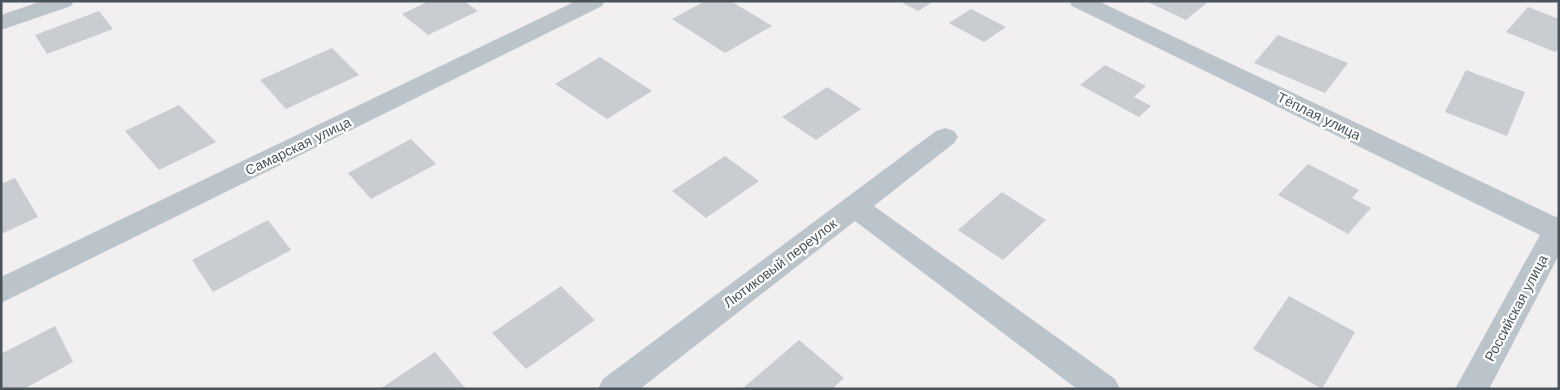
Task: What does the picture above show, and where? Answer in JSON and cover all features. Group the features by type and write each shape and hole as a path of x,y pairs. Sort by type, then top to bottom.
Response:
{"street":[{"path":"1,23 63,1"},
{"name":"Самарская улица","path":"1,291 594,1"},
{"name":"Тёплая улица","path":"1080,1 1558,229"},
{"name":"Лютиковый переулок","path":"615,389 945,137"},
{"path":"855,206 1103,389"},
{"name":"Российская улица","path":"1472,389 1558,229"}],"building":[{"path":"429,1 464,1 478,11 428,35 402,14"},
{"path":"705,1 731,1 772,26 725,53 672,19"},
{"path":"899,1 934,1 918,11"},
{"path":"1146,1 1209,1 1186,20"},
{"path":"1528,7 1559,19 1559,48 1555,52 1506,32"},
{"path":"971,9 1006,27 984,42 949,23"},
{"path":"99,11 113,29 47,54 35,35"},
{"path":"1278,35 1348,63 1325,93 1254,63"},
{"path":"332,48 359,75 286,109 260,80"},
{"path":"600,57 652,91 607,119 555,84"},
{"path":"1105,65 1146,86 1134,97 1151,106 1139,117 1080,85"},
{"path":"1466,70 1525,92 1507,136 1445,112"},
{"path":"827,87 861,109 816,140 782,117"},
{"path":"179,105 216,142 159,170 125,131"},
{"path":"411,139 436,164 371,199 348,173"},
{"path":"725,156 759,181 706,218 672,191"},
{"path":"1308,164 1359,190 1352,198 1371,208 1348,234 1278,195"},
{"path":"15,178 38,217 1,234 1,184"},
{"path":"1002,192 1046,220 1003,260 958,230"},
{"path":"268,220 291,250 213,292 192,260"},
{"path":"561,286 595,320 526,369 492,333"},
{"path":"1289,296 1355,332 1322,389 1253,349"},
{"path":"55,326 73,362 24,389 1,389 1,354"},
{"path":"799,340 844,378 832,389 742,389"},
{"path":"435,352 466,389 380,389"}]}
